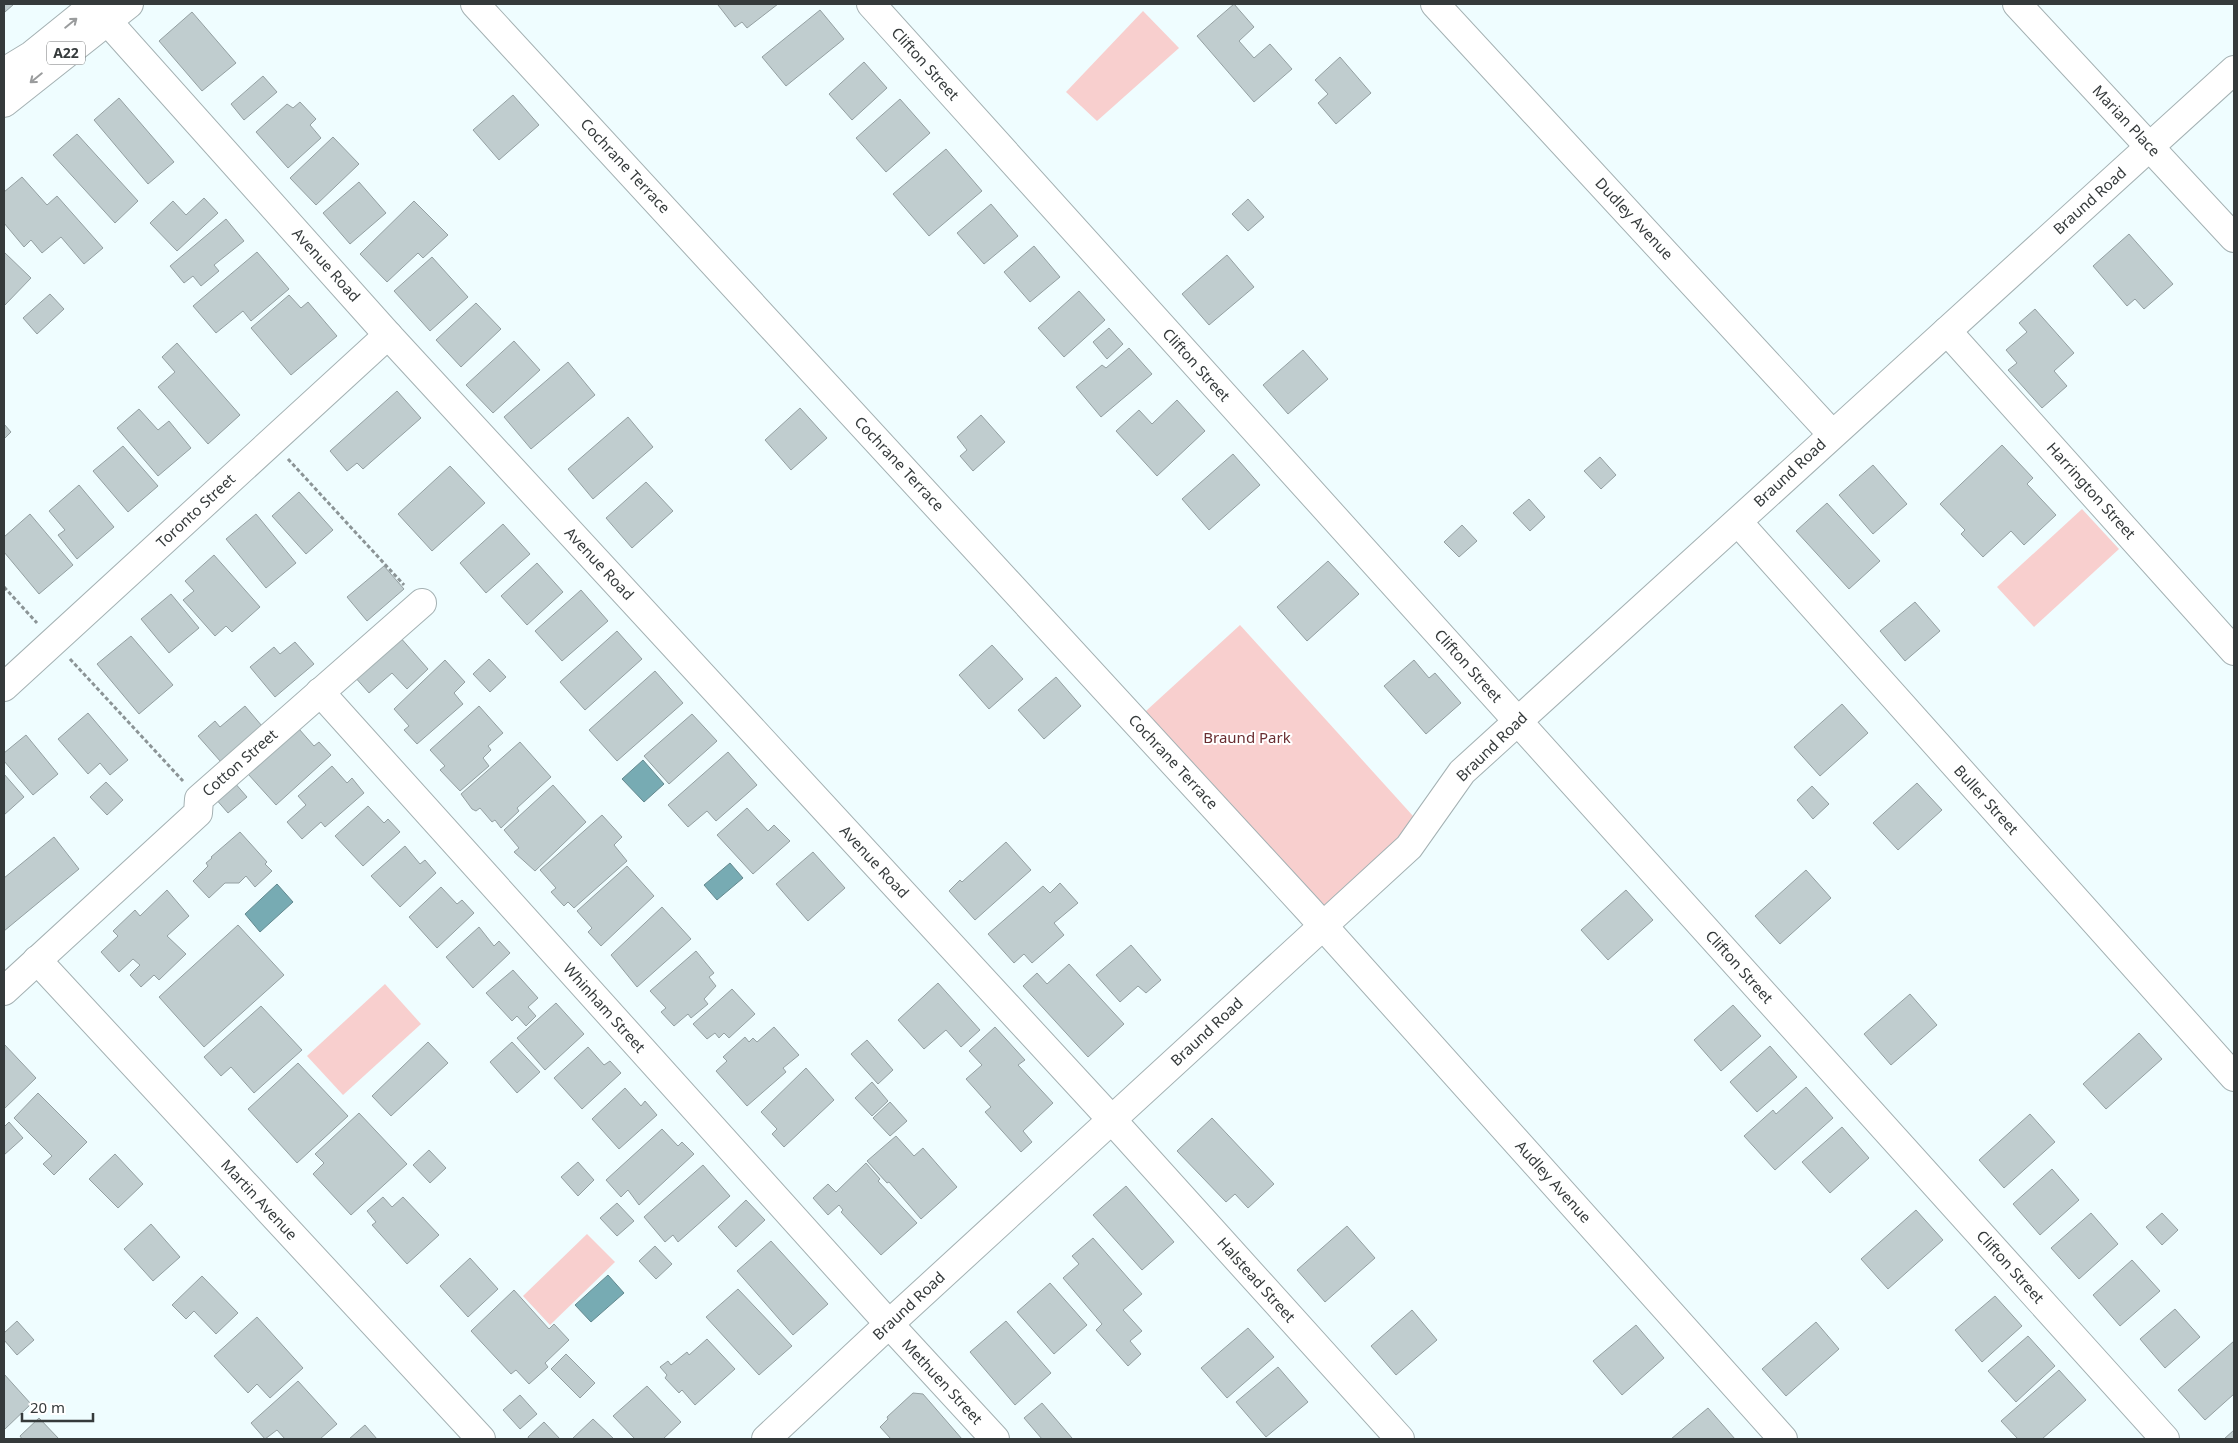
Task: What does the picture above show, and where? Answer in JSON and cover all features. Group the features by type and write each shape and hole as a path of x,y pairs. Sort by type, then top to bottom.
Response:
{"street":[{"name":"Cochrane Terrace","path":"475,4 1323,925"},
{"name":"Clifton Street","path":"871,4 2165,1439"},
{"name":"Dudley Avenue","path":"1435,4 1832,434"},
{"name":"Marian Place","path":"2017,4 2234,238"},
{"name":"A22","path":"4,72 103,7"},
{"name":"A22","path":"4,102 103,7"},
{"name":"Avenue Road","path":"103,7 388,335 1112,1120"},
{"name":"Braund Road","path":"766,1439 1409,847 1462,772 2234,70"},
{"name":"Harrington Street","path":"1947,331 2234,651"},
{"name":"Toronto Street","path":"4,687 270,441 388,335"},
{"name":"Buller Street","path":"1738,522 2234,1077"},
{"name":"Cotton Street","path":"4,991 198,813 199,798 422,604"},
{"name":"Whinham Street","path":"320,692 889,1324"},
{"name":"Audley Avenue","path":"1323,925 1784,1439"},
{"name":"Martin Avenue","path":"37,960 480,1439"},
{"name":"Halstead Street","path":"1112,1120 1400,1439"},
{"name":"Methuen Street","path":"889,1324 995,1439"}],"path":[{"path":"270,441 422,604"},
{"path":"4,587 199,798"}],"green space":[{"path":"1143,11 1179,48 1097,121 1066,92"},
{"path":"2082,509 2119,549 2034,627 1997,587"},
{"name":"Braund Park","path":"1240,625 1423,827 1323,925 1135,721"},
{"path":"385,984 421,1024 343,1095 307,1056"},
{"path":"587,1234 615,1262 550,1325 523,1296"}],"water":[{"path":"643,760 664,784 644,802 622,779"},
{"path":"730,863 743,878 717,900 704,885"},
{"path":"277,884 293,902 260,932 245,914"},
{"path":"608,1275 624,1293 591,1322 575,1305"}],"building":[{"path":"4,4 14,4 5,12"},
{"path":"778,4 747,28 742,22 735,27 718,5"},
{"path":"1234,4 1254,27 1239,41 1254,58 1270,44 1292,69 1254,102 1197,36"},
{"path":"820,10 844,39 786,86 762,57"},
{"path":"192,12 236,63 202,91 159,41"},
{"path":"1340,57 1371,93 1336,124 1318,103 1328,94 1315,80"},
{"path":"864,62 887,88 852,120 829,94"},
{"path":"263,76 277,92 244,120 231,104"},
{"path":"513,95 539,125 499,160 473,130"},
{"path":"119,98 174,162 148,184 94,120"},
{"path":"900,99 930,133 886,172 856,138"},
{"path":"300,102 316,119 310,125 321,138 288,168 256,132 287,104 293,108"},
{"path":"77,134 138,201 115,223 53,155"},
{"path":"333,137 359,164 316,205 290,178"},
{"path":"946,149 982,191 929,236 893,194"},
{"path":"22,177 47,205 57,196 103,248 84,264 61,237 42,253 31,240 24,247 4,223 4,192"},
{"path":"359,182 386,213 350,244 323,213"},
{"path":"204,198 218,213 177,251 150,223 173,201 186,215"},
{"path":"1248,199 1264,217 1248,231 1232,214"},
{"path":"414,201 448,235 423,258 418,253 387,282 360,254"},
{"path":"991,204 1018,236 984,264 957,233"},
{"path":"226,219 244,241 214,265 219,271 201,286 193,276 184,283 170,266"},
{"path":"2129,234 2173,284 2144,309 2135,299 2127,306 2093,266"},
{"path":"1034,246 1060,277 1030,302 1004,272"},
{"path":"4,252 31,278 4,306"},
{"path":"257,252 289,289 251,321 243,311 216,333 193,306"},
{"path":"1227,255 1254,287 1209,325 1182,294"},
{"path":"432,257 468,297 430,331 394,291"},
{"path":"1079,291 1105,320 1064,357 1038,328"},
{"path":"50,294 64,309 37,334 23,318"},
{"path":"289,295 301,308 308,302 337,336 291,375 251,328"},
{"path":"476,303 501,329 461,367 436,340"},
{"path":"2035,309 2074,353 2054,371 2067,386 2042,408 2008,370 2017,363 2006,350 2027,332 2019,323"},
{"path":"1109,328 1123,344 1107,359 1093,342"},
{"path":"514,341 540,370 493,413 466,385"},
{"path":"177,343 240,415 208,444 158,387 175,372 162,357"},
{"path":"1129,348 1152,374 1101,417 1076,387 1102,365 1106,368"},
{"path":"1303,350 1328,379 1288,414 1263,385"},
{"path":"568,362 595,395 531,449 504,417"},
{"path":"397,391 421,418 363,469 357,463 347,471 330,451"},
{"path":"1177,400 1205,431 1157,476 1116,431 1139,410 1152,424"},
{"path":"800,408 827,438 791,470 765,440"},
{"path":"139,409 158,430 169,421 191,448 158,476 117,428"},
{"path":"981,415 1005,442 973,471 960,456 967,450 957,437"},
{"path":"628,417 653,447 593,499 568,469"},
{"path":"4,424 11,432 4,439"},
{"path":"2002,445 2033,478 2027,484 2056,515 2024,545 2011,531 1983,557 1961,534 1965,530 1940,504"},
{"path":"123,446 158,486 128,512 93,471"},
{"path":"1233,454 1260,485 1209,530 1182,499"},
{"path":"1600,457 1616,475 1601,489 1584,471"},
{"path":"1873,465 1907,504 1873,534 1839,495"},
{"path":"450,466 485,503 432,551 398,514"},
{"path":"646,482 673,511 632,548 606,518"},
{"path":"79,485 114,527 77,559 58,535 65,530 49,511"},
{"path":"299,492 333,530 306,554 272,516"},
{"path":"1529,499 1545,517 1530,531 1513,513"},
{"path":"1827,503 1880,561 1849,589 1796,531"},
{"path":"30,514 73,565 39,594 4,552 4,537"},
{"path":"256,514 296,563 266,588 226,539"},
{"path":"503,524 530,554 486,593 460,563"},
{"path":"1462,525 1477,541 1459,557 1444,542"},
{"path":"214,555 260,607 232,632 226,626 215,636 183,600 194,591 185,581"},
{"path":"1328,561 1359,594 1307,641 1277,607"},
{"path":"537,563 563,592 527,625 501,596"},
{"path":"384,566 404,589 367,621 347,597"},
{"path":"581,590 608,621 562,661 535,631"},
{"path":"171,594 199,628 169,653 141,619"},
{"path":"1915,602 1940,631 1905,661 1880,631"},
{"path":"617,631 642,659 585,710 560,682"},
{"path":"131,636 173,685 139,714 97,664"},
{"path":"399,636 428,669 407,689 392,673 369,693 354,676"},
{"path":"295,642 314,664 275,697 250,667 274,647 280,654"},
{"path":"992,645 1023,679 989,709 959,675"},
{"path":"489,659 506,677 490,692 473,674"},
{"path":"445,660 465,682 454,693 463,704 417,744 404,730 409,726 394,709"},
{"path":"1414,660 1429,678 1435,673 1461,703 1426,734 1384,686"},
{"path":"655,671 683,703 617,761 589,730"},
{"path":"1056,677 1081,706 1044,739 1018,710"},
{"path":"1842,704 1868,733 1820,776 1794,747"},
{"path":"245,706 262,726 221,762 198,736 215,721 220,727"},
{"path":"479,706 503,733 488,746 491,750 483,758 489,766 460,791 440,770 445,766 430,750"},
{"path":"88,713 128,760 110,775 100,763 88,774 58,739"},
{"path":"692,714 717,741 669,784 644,756"},
{"path":"299,729 314,746 319,742 331,755 276,805 248,774"},
{"path":"26,735 58,774 33,795 4,761 4,753"},
{"path":"520,742 551,777 517,808 519,811 501,828 495,820 492,822 480,808 476,811 472,809 461,794"},
{"path":"728,752 757,785 716,821 707,811 688,827 668,805"},
{"path":"332,766 347,783 352,778 364,793 325,827 321,822 302,839 287,822 306,805 298,796"},
{"path":"4,774 24,797 4,815"},
{"path":"106,782 123,800 107,815 90,797"},
{"path":"234,782 247,797 228,813 215,798"},
{"path":"1917,783 1942,810 1898,850 1873,823"},
{"path":"553,785 586,822 535,871 514,852 519,848 504,830"},
{"path":"1812,786 1829,804 1813,819 1797,800"},
{"path":"368,806 384,823 388,819 400,832 363,866 335,836"},
{"path":"747,808 768,831 774,825 790,841 753,874 717,835"},
{"path":"602,815 622,837 614,845 627,861 574,908 568,902 564,906 551,892 556,888 540,870"},
{"path":"240,832 267,862 265,864 272,871 255,887 246,876 239,883 225,883 209,898 193,881 208,866 206,863 211,857"},
{"path":"54,837 79,869 4,931 4,878"},
{"path":"1006,842 1031,870 975,920 949,891 960,880 962,882"},
{"path":"405,846 420,864 425,860 436,873 400,907 371,876"},
{"path":"813,852 845,888 808,921 776,884"},
{"path":"627,866 654,896 601,946 588,932 592,928 577,911"},
{"path":"1806,870 1831,898 1780,944 1755,916"},
{"path":"1060,883 1078,903 1054,923 1064,935 1032,963 1024,954 1014,963 988,934 1043,886 1050,893"},
{"path":"441,887 457,904 462,900 474,913 437,948 409,917"},
{"path":"167,890 189,916 167,936 186,954 159,980 154,975 141,987 130,975 140,965 133,959 119,972 101,952 118,936 113,931 135,910 140,916"},
{"path":"1626,890 1653,920 1608,960 1581,930"},
{"path":"662,907 691,939 637,987 611,955"},
{"path":"238,925 284,975 204,1047 159,997"},
{"path":"479,927 494,946 499,941 510,953 473,988 446,957"},
{"path":"1131,945 1161,980 1146,993 1138,986 1120,1002 1096,975"},
{"path":"696,951 714,973 709,977 716,986 704,999 708,1004 691,1018 688,1014 674,1026 661,1012 666,1008 650,991"},
{"path":"1069,964 1124,1024 1088,1057 1023,986 1037,973 1047,984"},
{"path":"513,970 538,998 528,1007 536,1016 526,1026 517,1016 512,1021 486,993"},
{"path":"938,983 980,1030 961,1047 946,1030 924,1049 898,1020"},
{"path":"732,989 755,1014 729,1038 724,1033 719,1038 715,1033 707,1039 693,1024"},
{"path":"1910,994 1937,1025 1891,1065 1864,1034"},
{"path":"556,1003 584,1034 545,1070 517,1038"},
{"path":"1733,1005 1761,1036 1721,1071 1694,1040"},
{"path":"261,1006 302,1050 254,1093 231,1067 221,1076 204,1057"},
{"path":"774,1027 799,1055 783,1068 786,1072 747,1106 716,1071 727,1061 723,1057 745,1037 749,1042 753,1038 757,1042"},
{"path":"995,1027 1025,1060 1018,1065 1053,1103 1023,1131 1032,1142 1021,1152 985,1112 991,1107 966,1079 982,1065 969,1051"},
{"path":"2139,1033 2162,1059 2106,1109 2083,1084"},
{"path":"867,1040 893,1070 878,1084 851,1054"},
{"path":"428,1042 448,1063 391,1116 372,1096"},
{"path":"512,1042 540,1072 517,1093 490,1062"},
{"path":"4,1044 36,1078 4,1109"},
{"path":"1770,1046 1797,1077 1757,1112 1730,1082"},
{"path":"588,1047 604,1065 610,1061 621,1073 582,1109 554,1078"},
{"path":"298,1063 348,1116 297,1163 248,1109"},
{"path":"806,1068 834,1100 784,1147 772,1134 777,1129 761,1112"},
{"path":"872,1082 888,1101 872,1116 855,1098"},
{"path":"1806,1087 1833,1118 1775,1170 1744,1136 1773,1110 1776,1114"},
{"path":"625,1088 641,1106 645,1101 657,1115 619,1149 592,1119"},
{"path":"38,1093 87,1142 54,1175 43,1164 52,1156 14,1118"},
{"path":"890,1102 907,1121 890,1136 873,1118"},
{"path":"359,1113 407,1164 351,1215 313,1174 324,1163 315,1154"},
{"path":"2030,1114 2055,1142 2004,1188 1979,1160"},
{"path":"1212,1118 1274,1184 1248,1208 1235,1194 1226,1202 1177,1151"},
{"path":"9,1122 23,1138 4,1155 4,1127"},
{"path":"1842,1127 1869,1158 1830,1193 1802,1162"},
{"path":"662,1129 678,1146 682,1142 694,1154 639,1205 628,1190 621,1197 606,1180"},
{"path":"896,1136 914,1156 923,1148 957,1187 921,1219 889,1182 887,1183 867,1161"},
{"path":"429,1150 446,1168 430,1183 413,1165"},
{"path":"115,1154 143,1184 118,1208 89,1179"},
{"path":"578,1162 594,1180 578,1196 561,1177"},
{"path":"866,1163 880,1179 878,1181 917,1223 881,1255 841,1212 843,1210 839,1205 828,1215 813,1198 828,1184 836,1192"},
{"path":"703,1165 730,1196 678,1242 673,1235 665,1242 644,1217"},
{"path":"2052,1169 2079,1200 2040,1235 2013,1204"},
{"path":"1126,1186 1174,1242 1142,1270 1093,1215"},
{"path":"383,1197 392,1207 403,1197 439,1235 407,1264 372,1225 376,1222 367,1211"},
{"path":"746,1200 765,1220 736,1247 718,1227"},
{"path":"617,1203 634,1221 617,1236 600,1218"},
{"path":"1916,1210 1943,1240 1888,1289 1861,1259"},
{"path":"2091,1213 2118,1244 2079,1279 2051,1248"},
{"path":"2162,1213 2178,1230 2162,1245 2146,1227"},
{"path":"151,1224 180,1257 153,1281 124,1249"},
{"path":"1347,1226 1375,1258 1325,1302 1297,1270"},
{"path":"1093,1238 1142,1294 1123,1310 1142,1331 1130,1341 1141,1354 1128,1366 1096,1330 1102,1324 1063,1278 1079,1264 1072,1256"},
{"path":"771,1241 828,1304 793,1335 737,1271"},
{"path":"655,1246 672,1264 656,1279 639,1261"},
{"path":"470,1258 498,1289 468,1317 440,1286"},
{"path":"2132,1260 2160,1291 2120,1326 2093,1295"},
{"path":"202,1276 238,1313 216,1334 194,1311 186,1319 172,1305"},
{"path":"1050,1283 1087,1325 1054,1354 1017,1312"},
{"path":"738,1289 792,1346 759,1375 706,1317"},
{"path":"514,1290 549,1329 554,1324 569,1340 545,1363 548,1367 529,1384 516,1370 511,1374 471,1331"},
{"path":"1995,1296 2022,1326 1982,1362 1955,1330"},
{"path":"2175,1309 2200,1337 2165,1368 2140,1339"},
{"path":"1412,1310 1437,1340 1396,1375 1371,1346"},
{"path":"257,1317 303,1368 270,1398 257,1384 248,1393 214,1356"},
{"path":"17,1321 34,1340 17,1355 4,1340 4,1333"},
{"path":"1006,1321 1051,1373 1015,1405 970,1352"},
{"path":"1816,1322 1839,1349 1786,1396 1762,1369"},
{"path":"1636,1325 1664,1358 1622,1395 1593,1361"},
{"path":"1248,1328 1274,1357 1227,1398 1201,1368"},
{"path":"2028,1336 2055,1366 2016,1402 1988,1371"},
{"path":"707,1339 735,1369 695,1405 682,1390 679,1393 665,1378 667,1375 660,1367 668,1361 671,1365 687,1352 689,1355"},
{"path":"2234,1341 2234,1394 2205,1420 2178,1390"},
{"path":"566,1354 595,1383 580,1398 551,1369"},
{"path":"1278,1367 1308,1402 1266,1437 1236,1402"},
{"path":"2059,1370 2086,1400 2042,1439 2018,1439 2001,1421"},
{"path":"4,1374 31,1404 4,1430"},
{"path":"298,1381 337,1424 320,1439 285,1439 277,1430 265,1439 251,1423"},
{"path":"647,1386 681,1422 663,1439 635,1439 613,1416"},
{"path":"913,1393 923,1394 962,1439 891,1439 880,1427 888,1419 887,1417"},
{"path":"520,1395 537,1414 520,1429 503,1410"},
{"path":"1042,1403 1071,1439 1042,1439 1024,1418"},
{"path":"1708,1408 1735,1439 1671,1439"},
{"path":"39,1418 59,1439 22,1439 20,1436"},
{"path":"593,1419 614,1439 572,1439"},
{"path":"544,1422 560,1439 529,1439 528,1437"},
{"path":"365,1425 377,1439 349,1439"},
{"path":"2234,1430 2234,1439 2224,1439"}]}
